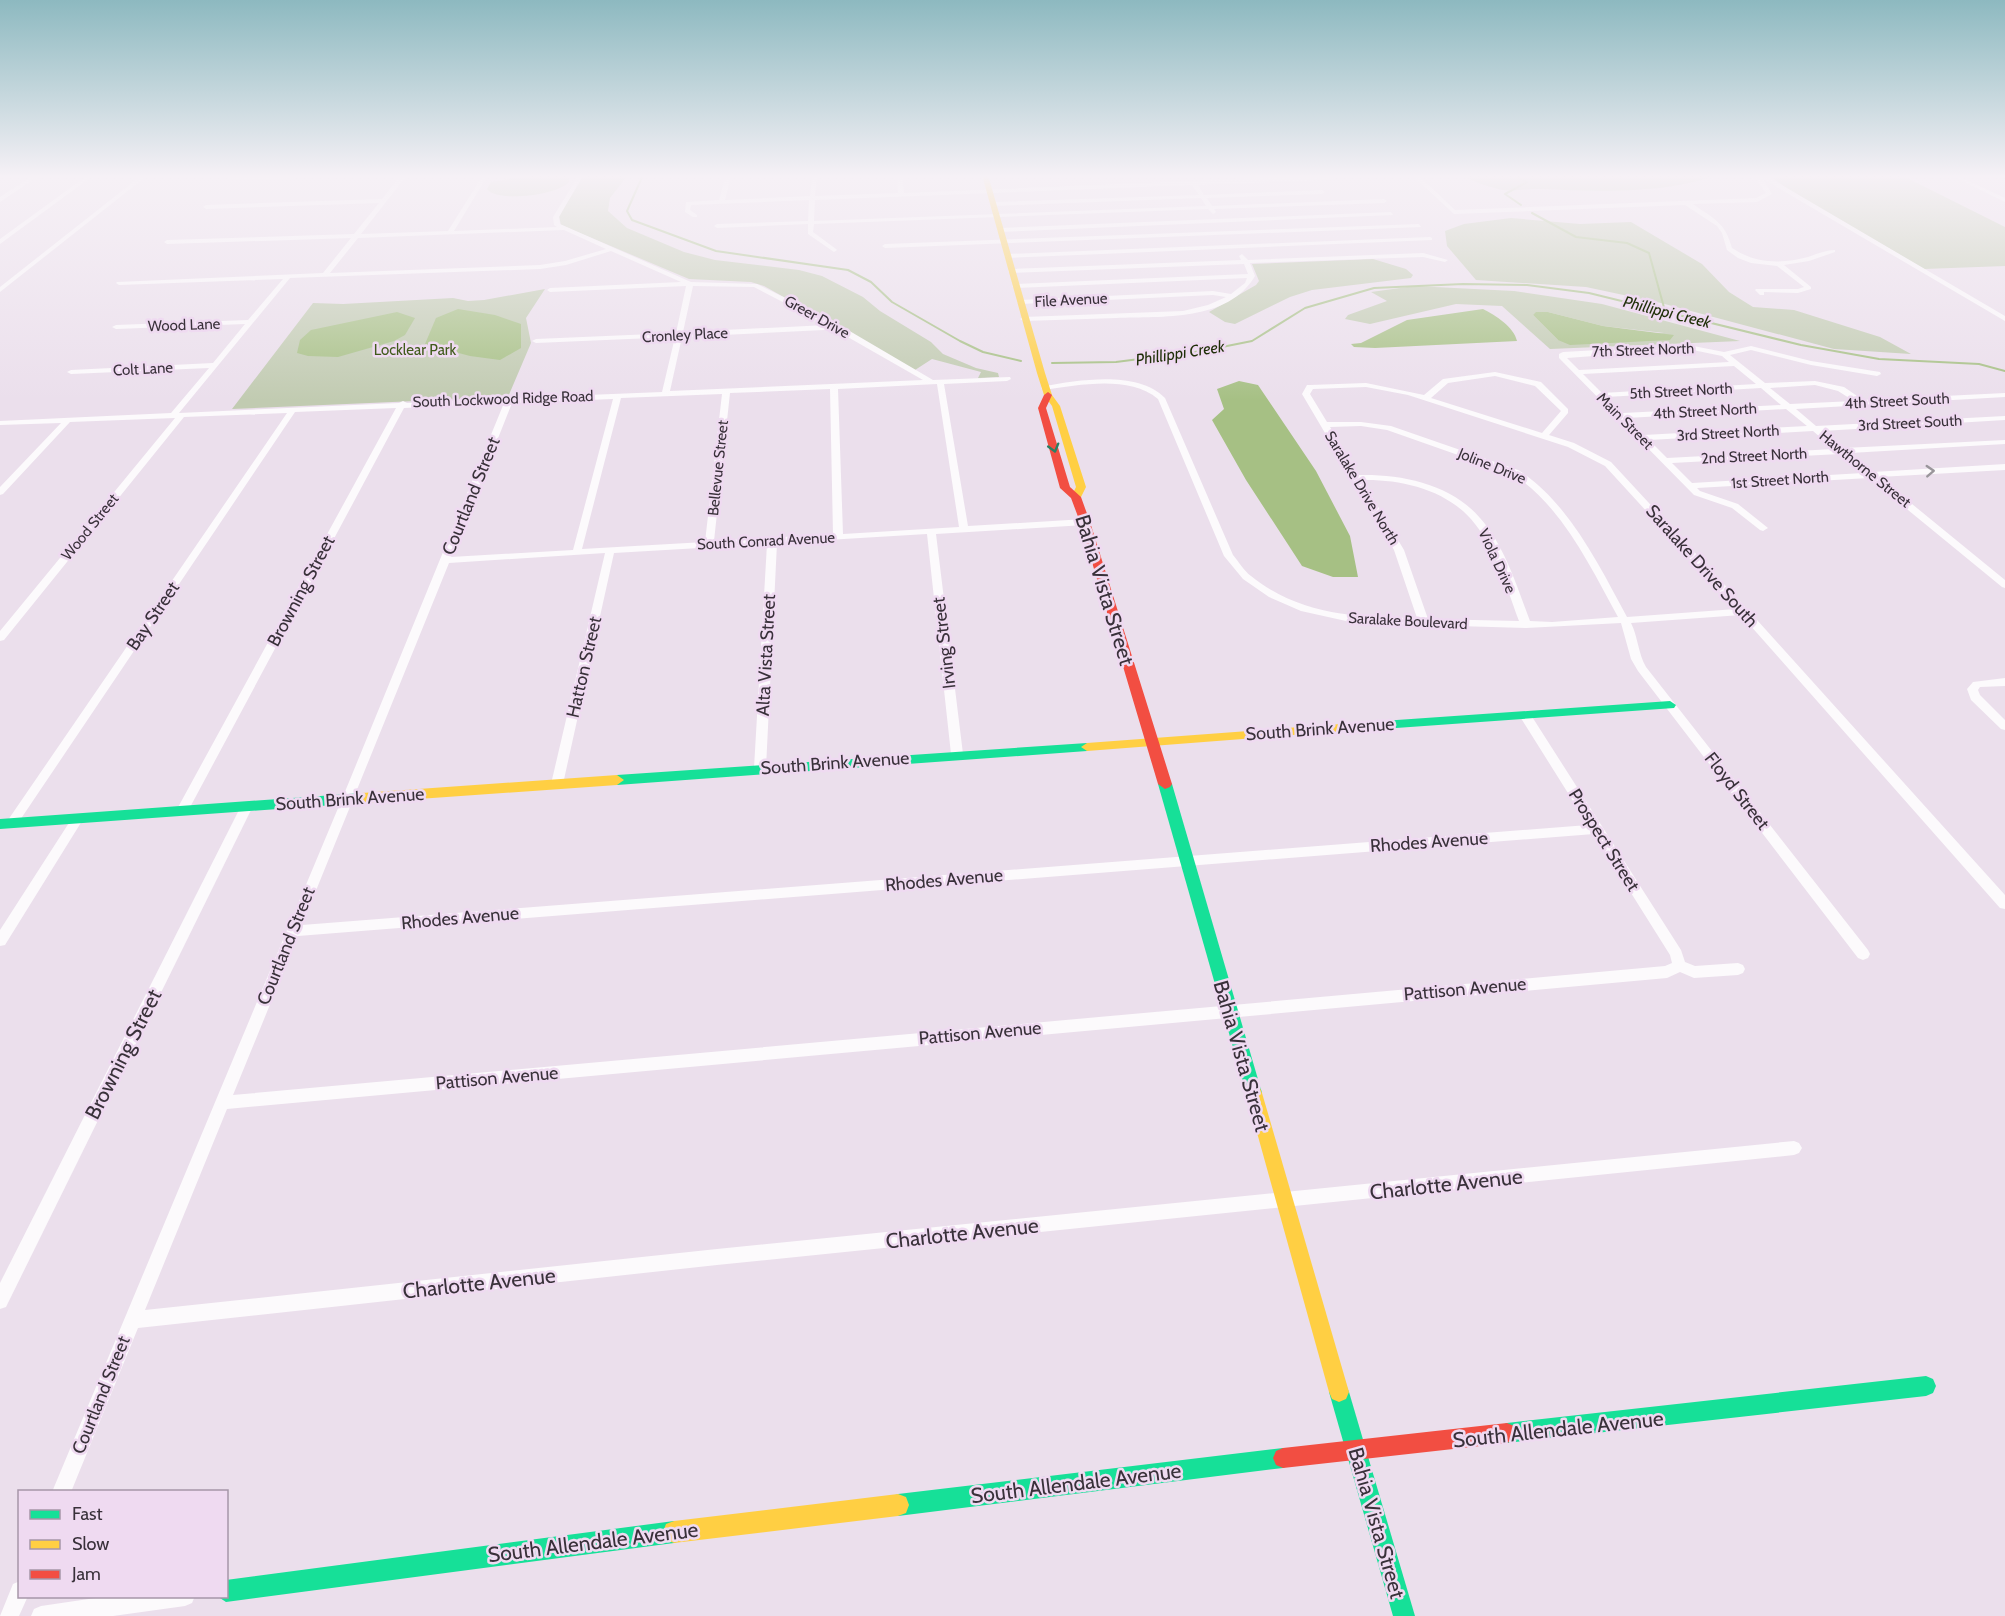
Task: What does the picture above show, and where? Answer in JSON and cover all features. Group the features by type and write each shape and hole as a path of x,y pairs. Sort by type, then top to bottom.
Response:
{"street":[{"path":"0,290 50,250"},
{"path":"325,275 345,250"},
{"path":"119,283 546,266 607,250"},
{"path":"615,250 690,284 666,393"},
{"name":"Bahia Vista Street","path":"1005,250 1046,392 1056,406 1081,488 1076,497 1151,741 1404,1616"},
{"path":"1007,256 1149,250"},
{"path":"1238,250 1252,276"},
{"path":"1731,250 1751,260 1780,265 1802,263 1833,251"},
{"path":"1890,250 2005,319"},
{"path":"1011,271 1423,255 1444,260"},
{"path":"1762,294 1758,290 1798,291 1809,288 1780,265"},
{"path":"1015,286 1252,276"},
{"path":"1024,319 1183,313 1207,309 1246,287 1252,276"},
{"name":"Wood Street","path":"0,638 215,365 288,277"},
{"name":"Greer Drive","path":"550,290 690,284 754,285 936,382"},
{"name":"File Avenue","path":"1020,302 1213,293 1231,296"},
{"name":"Wood Lane","path":"116,327 252,322"},
{"name":"Cronley Place","path":"536,341 833,326"},
{"name":"7th Street North","path":"1562,356 1569,353 1688,347 1724,354"},
{"path":"1724,354 1739,349 1758,349 1811,363 1877,374"},
{"name":"Hawthorne Street","path":"1724,354 2005,585"},
{"name":"Main Street","path":"1562,356 1689,486 1700,494 1743,511 1763,528"},
{"path":"1576,372 1737,364"},
{"name":"Colt Lane","path":"71,372 215,365"},
{"path":"1426,398 1450,380 1495,374 1528,381 1546,390 1565,411 1544,436"},
{"name":"South Lockwood Ridge Road","path":"0,423 402,403 726,392 1007,379"},
{"path":"936,382 964,530"},
{"name":"Saralake Boulevard","path":"1046,392 1104,389 1126,384 1149,388 1161,398 1229,556 1246,577 1272,595 1317,613 1363,621 1526,625 1744,612"},
{"name":"5th Street North","path":"1600,395 1822,384 1846,391 1862,403"},
{"name":"Saralake Drive South","path":"1307,390 1318,386 1366,385 1426,398 1580,448 1612,468 2005,904"},
{"path":"834,387 838,537"},
{"name":"Saralake Drive North","path":"1307,390 1305,394 1399,550 1424,623"},
{"name":"Bellevue Street","path":"709,544 726,392"},
{"path":"577,552 618,395"},
{"name":"4th Street South","path":"1789,407 2005,395"},
{"name":"Courtland Street","path":"61,1490 446,560 510,399"},
{"name":"Browning Street","path":"182,811 402,403"},
{"name":"4th Street North","path":"1620,416 1789,407"},
{"name":"Bay Street","path":"6,824 293,410"},
{"name":"3rd Street South","path":"1815,428 2005,418"},
{"path":"0,492 68,420"},
{"name":"Joline Drive","path":"1324,425 1361,424 1388,428 1525,477 1538,487 1576,532 1624,620"},
{"name":"3rd Street North","path":"1642,438 1815,428"},
{"name":"2nd Street North","path":"1665,461 2005,442"},
{"name":"1st Street North","path":"1689,486 2005,467"},
{"name":"Viola Drive","path":"1356,478 1399,479 1438,493 1466,509 1485,532 1526,625"},
{"name":"South Conrad Avenue","path":"446,560 1085,522"},
{"name":"Irving Street","path":"931,531 957,754"},
{"name":"Alta Vista Street","path":"759,768 772,541"},
{"name":"Hatton Street","path":"557,784 610,550"},
{"name":"Floyd Street","path":"1624,620 1636,659 1863,954"},
{"path":"2005,682 1982,683 1973,687 1975,697 2005,726"},
{"name":"South Brink Avenue","path":"6,824 759,768 1670,705"},
{"name":"Prospect Street","path":"1525,715 1676,954 1679,966"},
{"name":"Browning Street","path":"0,1301 247,806"},
{"path":"0,941 78,818"},
{"name":"Rhodes Avenue","path":"292,931 1597,829"},
{"name":"Pattison Avenue","path":"221,1103 1667,972 1679,966 1694,972 1738,969"},
{"name":"Charlotte Avenue","path":"131,1320 706,1258 1794,1148"},
{"name":"South Allendale Avenue","path":"228,1591 599,1540 1926,1386"},
{"path":"9,1616 18,1596"},
{"path":"41,1616 171,1598"}],"green space":[{"path":"621,250 680,250 715,260 799,270 822,276 863,297 880,311 931,342 943,354 976,368 998,373 999,377 978,378 981,372 932,359 915,370 764,286 751,282 689,279"},
{"path":"1451,250 1679,250 1702,264 1729,292 1753,307 1794,310 1880,337 1911,354 1834,349 1661,303 1586,287 1476,280"},
{"path":"1892,250 2005,250 2005,266 1924,269"},
{"path":"1373,259 1406,269 1413,275 1411,278 1312,290 1290,297 1235,324 1225,322 1209,312 1256,285 1259,281 1252,264"},
{"path":"1415,286 1514,291 1602,304 1740,341 1550,349 1502,306 1456,304 1370,324 1345,319 1348,315 1387,301 1371,292","holes":["1548,312 1603,326 1664,333 1558,340 1533,315"]},
{"name":"Locklear Park","path":"545,289 526,318 531,343 508,397 232,409 313,303 343,304 453,298 468,301"}],"shaded area":[{"path":"458,309 495,315 521,324 521,348 500,360 470,356 425,344 436,318"},
{"path":"1483,309 1508,326 1517,341 1375,348 1354,347 1351,344 1361,343 1407,320"},
{"path":"397,312 415,318 405,335 394,341 338,357 308,356 297,353 300,340 311,330"},
{"path":"1536,312 1548,312 1603,326 1674,335 1670,340 1570,345 1558,340 1533,315"},
{"path":"1239,381 1258,385 1316,471 1350,536 1358,577 1333,577 1302,566 1246,480 1212,420 1224,409 1217,389"}],"waterway":[{"name":"Phillippi Creek","path":"714,250 848,270 871,282 892,302 960,341 983,352 1021,361"},
{"path":"1643,250 1649,253 1665,311"},
{"name":"Phillippi Creek","path":"1052,363 1116,362 1202,351 1252,341 1305,308 1374,288 1463,284 1527,285 1589,293 1801,345 1879,359 1979,364 2005,371"}],"traffic: fast":[{"path":"1368,726 1670,705"},
{"path":"617,780 1087,747"},
{"path":"1165,784 1254,1093"},
{"path":"0,824 362,798"},
{"path":"1507,1433 1926,1386"},
{"path":"1339,1392 1404,1616"},
{"path":"898,1505 1283,1458"},
{"path":"228,1591 674,1532"}],"traffic: slow":[{"path":"1006,250 1041,373 1048,395 1056,406 1081,487 1076,497"},
{"path":"1087,747 1368,726"},
{"path":"362,798 617,780"},
{"path":"1254,1093 1339,1392"},
{"path":"674,1532 898,1505"}],"traffic: jam":[{"path":"1048,395 1042,408 1065,488 1076,497 1085,522 1165,784"},
{"path":"1283,1458 1507,1433"}]}
